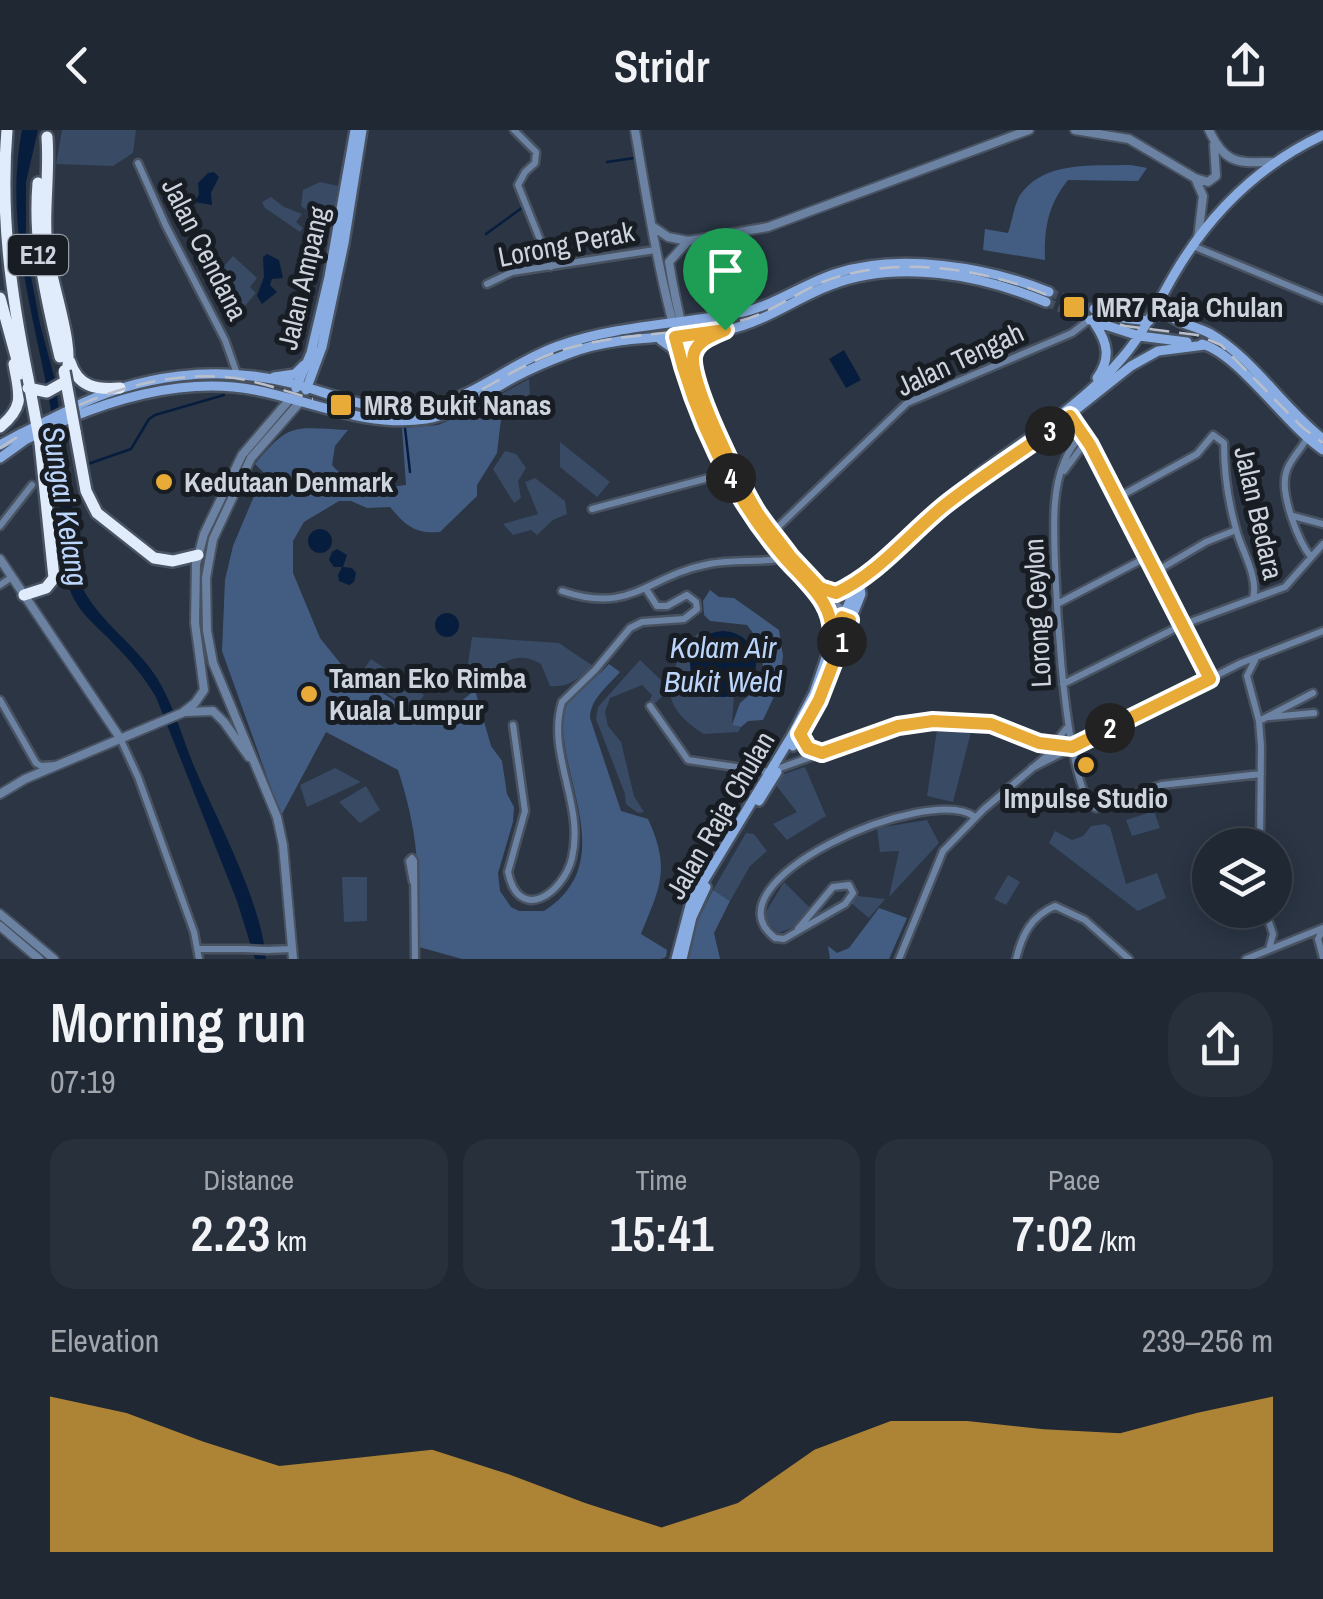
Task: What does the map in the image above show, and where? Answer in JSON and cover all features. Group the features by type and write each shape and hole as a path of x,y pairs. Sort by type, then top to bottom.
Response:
{"highway":[{"path":"0,156 7,130"},
{"name":"E12","path":"7,130 1,184 4,254 40,443 54,578 46,588 24,595"},
{"path":"12,350 28,388 52,391 63,382 68,372 66,349 48,256 44,209 48,134"},
{"name":"E12","path":"48,134 38,181 36,236 92,507 154,558 173,561 198,554"},
{"path":"0,298 19,403 14,415 0,427"},
{"path":"66,349 74,374 84,383 97,388 120,388"}],"main road":[{"name":"Jalan Ampang","path":"302,387 359,130"},
{"name":"Jalan Ampang","path":"295,400 322,347 359,130"},
{"name":"Jalan Raja Chulan","path":"1068,412 1139,336 1196,242 1228,200 1277,162 1323,135"},
{"path":"0,445 120,388 169,376 266,378 391,409 429,408 459,398 561,345 754,309 833,274 868,267 926,264 968,268 1006,276 1047,297 950,275 874,275 829,285 770,315 705,340 689,368 669,345 653,338"},
{"path":"1162,298 1167,314 1225,343 1323,439"},
{"path":"1094,309 1114,317 1149,321"},
{"path":"1091,321 1139,336 1204,345 1236,364 1323,450"},
{"path":"1086,392 1108,358 1108,348 1091,321"},
{"path":"68,414 138,395 187,388 244,388 374,418 426,418 471,404 514,378 572,352 725,330"},
{"name":"Jalan Raja Chulan","path":"676,959 678,941 699,888 819,700 854,592 903,541 974,482 975,477 1148,355 1170,348 1204,345"},
{"path":"266,378 297,373 311,354"},
{"path":"0,458 23,436"},
{"path":"820,588 836,593 869,576"},
{"path":"827,605 832,623 831,642"},
{"name":"Jalan Raja Chulan","path":"676,959 705,889 775,770 814,693 831,642 847,616"}],"street":[{"path":"514,130 536,158 518,185 551,268"},
{"path":"636,130 670,322 720,447 755,521 847,616"},
{"path":"996,143 1006,130"},
{"path":"651,225 668,237 688,241 768,227 1030,130"},
{"path":"1074,130 1130,139 1208,182 1218,174 1214,140"},
{"path":"1208,130 1224,156 1232,161 1277,162"},
{"name":"Jalan Cendana","path":"138,163 237,375"},
{"path":"1195,178 1203,196 1196,242 1323,300"},
{"path":"670,322 669,262 688,241"},
{"name":"Lorong Perak","path":"487,284 512,272 655,250"},
{"name":"Jalan Tengah","path":"774,536 908,403 1091,321"},
{"name":"Jalan Cendana","path":"212,374 228,366 231,356"},
{"name":"Jalan Ampang","path":"182,713 204,690 195,623 198,554 208,524 242,455 295,400"},
{"name":"Jalan Ampang","path":"293,954 287,861 277,818 213,663 206,613 208,558 213,538 251,458 295,400"},
{"path":"1068,412 1085,437 1210,679"},
{"name":"Jalan Bedara","path":"1117,498 1196,454 1213,436 1224,443 1227,490 1255,586 1253,599"},
{"name":"Lorong Ceylon","path":"1085,437 1066,455 1054,512 1067,728 1088,804 1096,808 1162,785 1262,774"},
{"path":"1307,438 1284,479 1304,548 1312,557"},
{"path":"732,472 788,557 827,605 847,616"},
{"path":"592,508 732,472"},
{"path":"0,526 32,486"},
{"path":"1293,516 1323,524"},
{"path":"1155,572 1206,542 1236,530"},
{"path":"1063,684 1182,625 1285,587 1323,544"},
{"path":"562,591 603,600 646,588 697,566 788,557"},
{"path":"1059,603 1147,557"},
{"path":"0,558 120,738 138,777 199,959"},
{"path":"0,584 12,577"},
{"path":"513,725 525,811 522,832 508,866 514,890 534,900 551,894 566,872 574,842 574,815 560,752 558,722 562,702 630,628 642,622 684,619 697,609 696,602 687,595 668,606 657,606 646,588"},
{"path":"1032,768 1222,673 1323,631"},
{"path":"1260,656 1250,667 1248,680 1259,720 1260,828"},
{"path":"1222,673 1238,671 1248,680"},
{"path":"1259,720 1313,693"},
{"path":"0,700 36,763 62,764"},
{"path":"650,706 688,760 775,770 898,726 933,721 998,725 1042,744 1072,747"},
{"name":"Jalan Ampang","path":"182,713 213,711 255,766"},
{"path":"0,797 12,786 182,713"},
{"path":"1268,717 1314,713"},
{"path":"1042,744 1059,738 1067,728"},
{"path":"800,734 804,744 822,753"},
{"path":"1040,760 1042,744"},
{"path":"899,959 939,857 975,818 1060,747"},
{"path":"798,928 833,887 846,884 852,887 852,893 845,904 784,939 772,936 762,922 762,905 770,890 792,868 819,850 860,829 897,819 952,808 975,818"},
{"path":"413,882 415,959"},
{"path":"1016,959 1024,932 1055,906 1085,920 1129,959"},
{"path":"0,914 54,959"},
{"path":"0,926 39,959"},
{"path":"1268,950 1271,928"},
{"path":"1246,959 1323,928"},
{"path":"1318,943 1323,928"},
{"path":"1273,934 1289,941"},
{"path":"1301,936 1312,937 1323,958"},
{"path":"198,949 293,954"}],"shaded area":[{"path":"62,130 136,130 133,153 113,166 56,164"},
{"path":"1071,167 1147,168 1138,181 1068,180 1049,217 1045,260 983,250 985,229 1008,233 1020,195 1042,176"},
{"path":"320,182 338,186 332,219 315,216 301,206 303,190"},
{"path":"271,197 302,214 296,222 303,228 300,232 265,208 262,202"},
{"path":"233,256 257,278 250,287 256,293 245,306 220,284 230,273 223,267"},
{"path":"529,379 530,394 510,408 499,395"},
{"name":"Taman Eko Rimba Kuala Lumpur","path":"495,401 502,410 497,453 477,485 477,496 440,532 412,527 390,507 367,508 339,501 304,522 293,541 293,573 320,638 344,668 432,725 475,690 491,746 502,761 507,794 514,807 498,873 500,891 511,907 519,911 544,911 564,894 576,874 582,854 582,831 563,715 574,696 609,664 620,672 596,699 590,718 621,811 648,819 655,836 660,878 641,934 667,950 666,957 661,959 462,959 419,947 417,858 398,770 326,732 281,816 222,651 225,580 233,546 254,496 271,480 255,464 277,440 295,430 348,430 335,446 332,465 341,474 365,487 406,485 402,428 438,425"},
{"path":"560,442 610,482 597,497 560,467"},
{"path":"505,451 516,454 526,468 518,481 521,498 514,503 493,469"},
{"path":"535,478 565,501 567,514 553,520 537,535 531,530 513,535 503,524 538,514 525,482"},
{"path":"710,590 719,597 734,598 779,630 783,656 779,686 763,720 748,721 741,727 732,725 740,703 758,688 763,671 762,645 747,625 710,621 704,615 703,601"},
{"path":"709,633 691,654 704,691 713,696 734,695 732,725 741,727 738,732 704,734 677,711 671,699 672,675 686,648 697,634"},
{"path":"472,637 559,643 593,666 568,684 550,686 541,664 530,659 512,659 475,690 467,670"},
{"path":"371,659 424,695 413,711 360,675"},
{"path":"640,660 663,682 665,694 654,704 649,702 652,695 642,685 610,698 605,712 608,726 621,742 634,796 644,812 638,813 626,804 596,719 598,707"},
{"path":"937,730 971,732 953,802 927,796"},
{"path":"805,767 826,816 787,840 773,824 797,812 776,785 781,775"},
{"path":"335,768 361,782 307,807 300,785"},
{"path":"366,786 380,810 360,823 339,802"},
{"path":"1154,811 1160,828 1132,836 1126,820"},
{"path":"927,820 939,843 889,897 899,851 880,852 877,828"},
{"path":"1091,826 1110,827 1126,884 1157,873 1166,898 1138,911 1049,843 1055,831 1072,840 1083,836"},
{"path":"746,833 754,834 767,851 750,866 730,901 713,890"},
{"path":"1008,875 1020,882 1006,905 994,899"},
{"path":"342,877 367,877 367,921 344,922"},
{"path":"784,882 811,909 792,928 778,933 764,915"},
{"path":"713,890 730,901 714,933 720,959 687,959 692,932"},
{"path":"857,896 885,899 869,918 851,903"},
{"path":"879,908 907,918 889,959 830,959 828,946 837,953 849,948"}],"water":[{"name":"Sungai Kelang","path":"22,130 38,130 26,182 26,249 55,380 83,589 163,688 247,886 266,959 255,959 237,901 156,697 131,662 81,610 68,583 53,420 21,255 17,172"},
{"path":"208,173 219,177 211,193 212,205 195,202 198,183"},
{"path":"267,254 279,260 283,278 272,279 270,285 277,292 262,304 257,296 264,277 263,257"},
{"path":"844,350 861,380 846,388 829,359"},
{"path":"320,529 329,532 329,550 320,553 311,550 308,541 311,532"},
{"path":"337,549 347,555 343,567 356,573 349,585 339,581 342,567 334,567 329,560"},
{"path":"447,613 456,616 456,634 447,637 438,634 435,625 438,616"},
{"name":"Kolam Air Bukit Weld","path":"723,631 747,640 756,664 747,688 723,697 699,688 690,664 699,640"}],"waterway":[{"path":"607,162 634,158"},
{"path":"486,234 523,207"},
{"name":"Sungai Kelang","path":"85,465 131,449 155,415 224,395"},
{"path":"405,428 410,472"}],"tunnel":[{"path":"1049,292 1094,309"},
{"path":"1046,302 1090,320"}],"railway":[{"path":"367,411 421,413 444,407 551,354 597,341 739,321 823,282 878,269 965,271 1047,295"},
{"path":"1091,316 1125,326 1197,335 1221,345 1302,427 1323,443"},
{"path":"0,448 78,405 165,380 235,378 313,399"}],"place":[{"name":"MR7 Raja Chulan","path":"1074,307"},
{"name":"MR8 Bukit Nanas","path":"341,405"},
{"name":"Kedutaan Denmark","path":"164,482"},
{"name":"Taman Eko Rimba Kuala Lumpur","path":"309,694"},
{"name":"Impulse Studio","path":"1086,765"}],"route":[{"path":"725,330 675,337 695,400 755,521 785,558 790,556 820,588 836,593 869,576 903,541 965,489 1070,416 1090,445 1210,679 1072,747 1039,743 991,724 933,721 898,726 822,753 808,748 800,734 819,700 850,620 842,617 831,642 832,623 827,605 785,558 790,556 751,502 704,402 694,370 694,353 705,340 725,330"}]}
